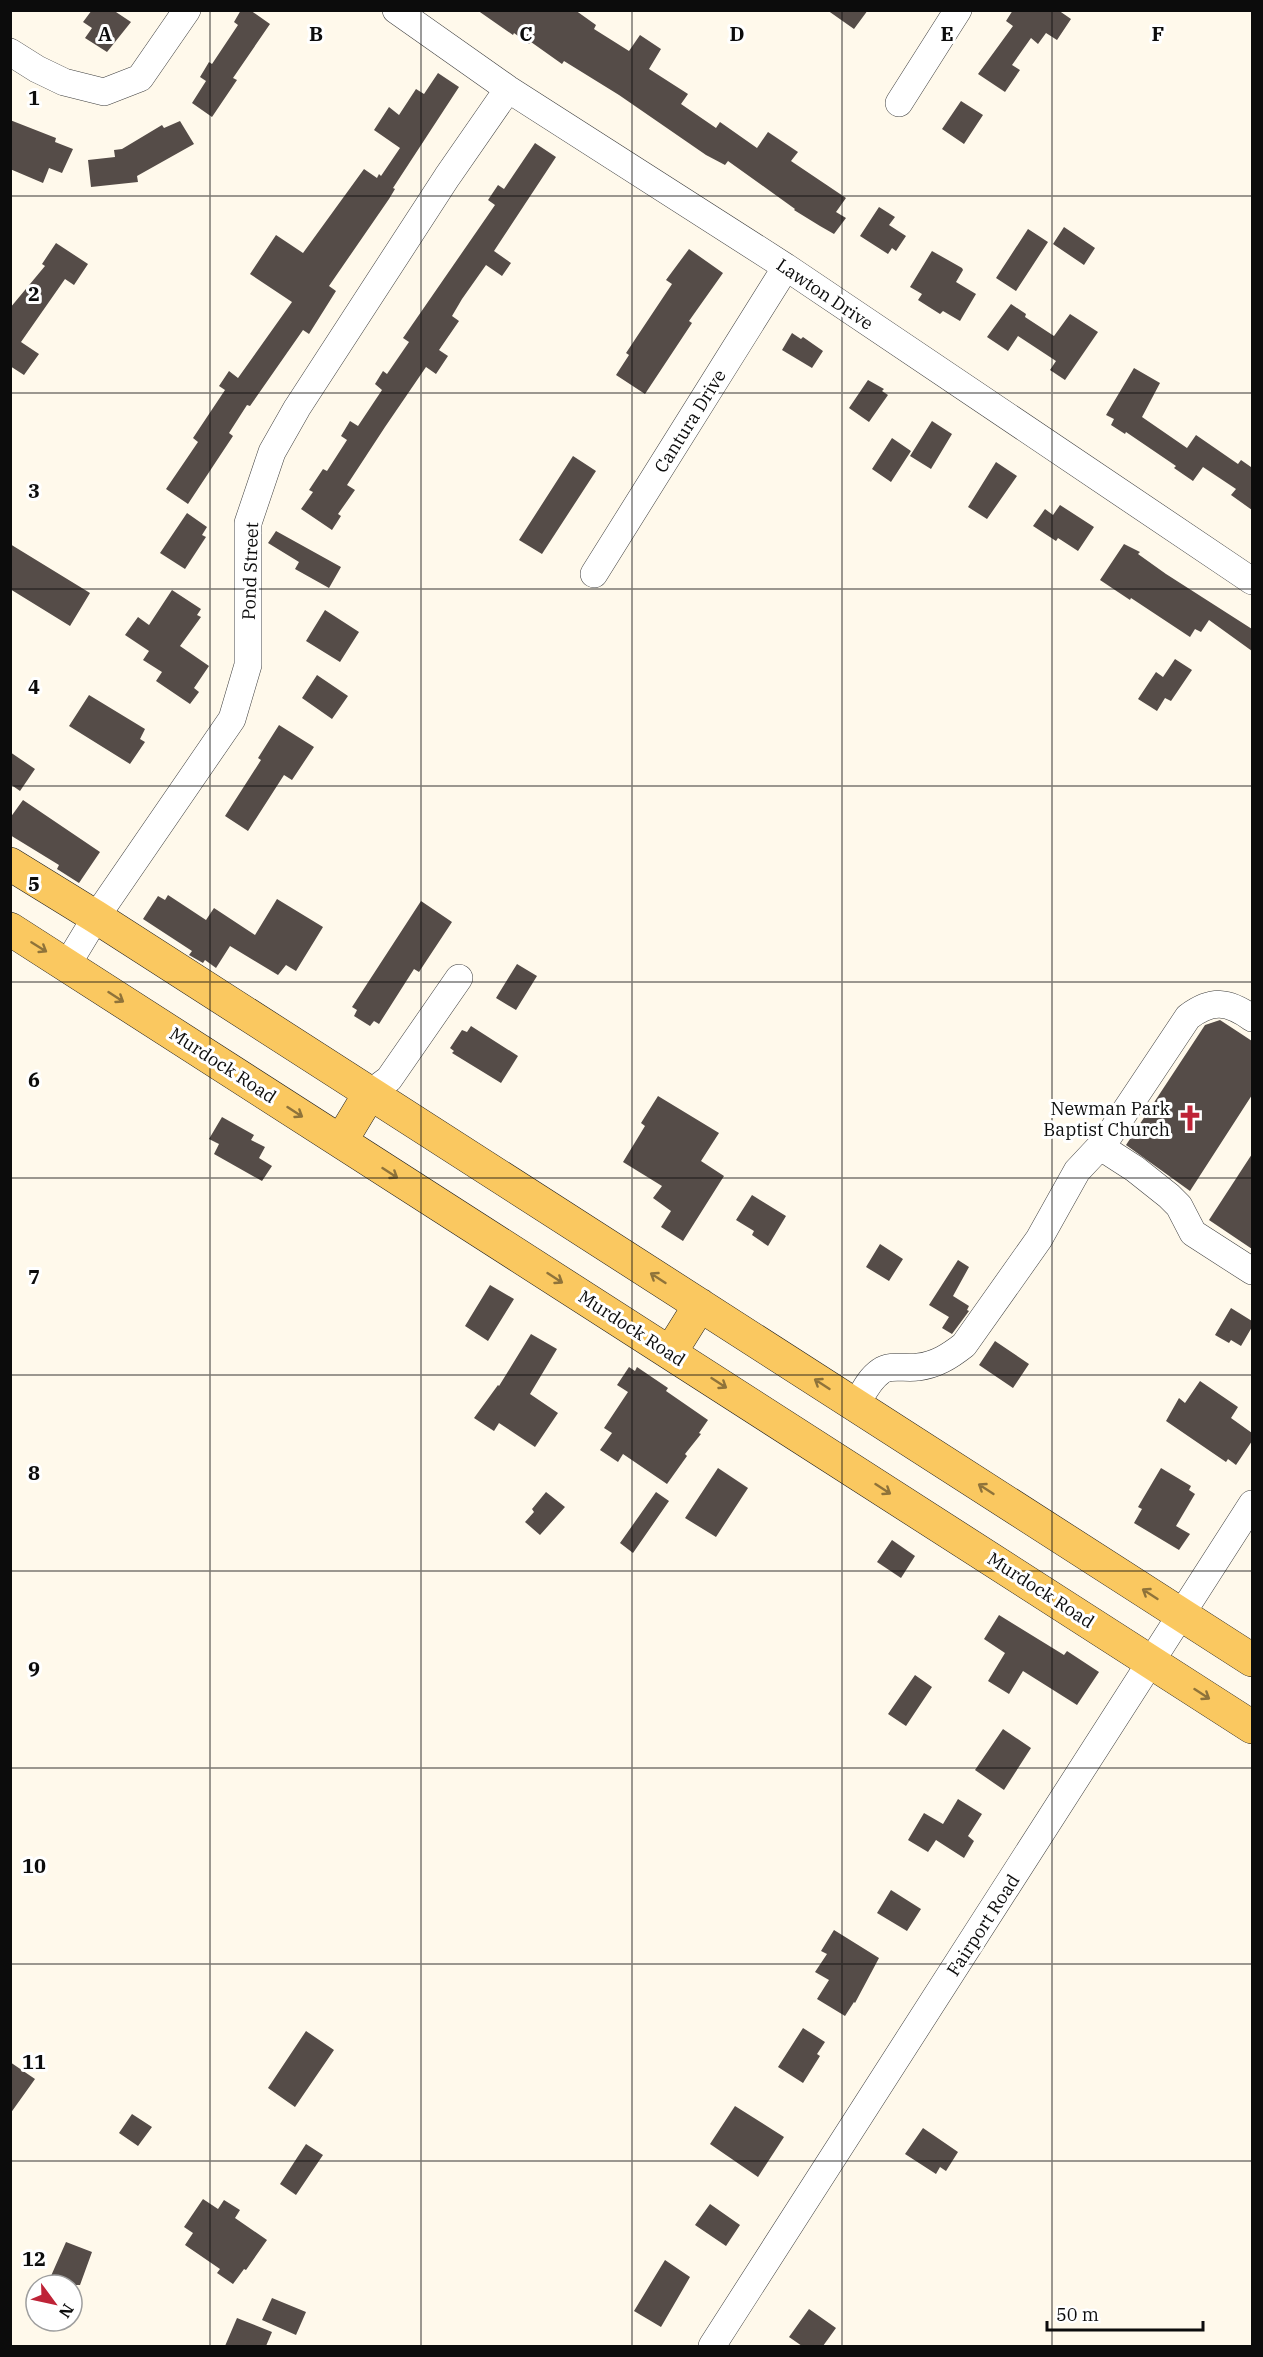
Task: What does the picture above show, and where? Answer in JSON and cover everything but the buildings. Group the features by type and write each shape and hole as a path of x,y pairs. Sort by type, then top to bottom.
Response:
{"main road":[{"path":"10,864 1252,1660"},
{"name":"Murdock Road","path":"10,929 1252,1727"},
{"path":"341,1141 370,1093"},
{"path":"670,1353 700,1305"}],"street":[{"path":"10,52 64,82 104,92 140,78 186,10"},
{"name":"Lawton Drive","path":"396,10 508,90 786,267 1252,581"},
{"path":"899,103 958,10"},
{"name":"Pond Street","path":"67,965 96,917 232,719 248,665 248,523 272,452 297,408 440,187 508,90"},
{"name":"Cantura Drive","path":"594,574 786,267"},
{"path":"370,1093 389,1079 459,978"},
{"path":"856,1405 870,1382 880,1371 888,1367 919,1367 936,1363 951,1356 964,1345 1039,1239 1077,1171 1101,1147 1188,1017 1198,1010 1218,1004 1240,1009 1252,1017"},
{"path":"1101,1147 1135,1169 1169,1196 1179,1206 1193,1233 1252,1271"},
{"name":"Fairport Road","path":"712,2346 1153,1662 1252,1503"}],"place":[{"name":"Newman Park Baptist Church","path":"1190,1118"}]}
